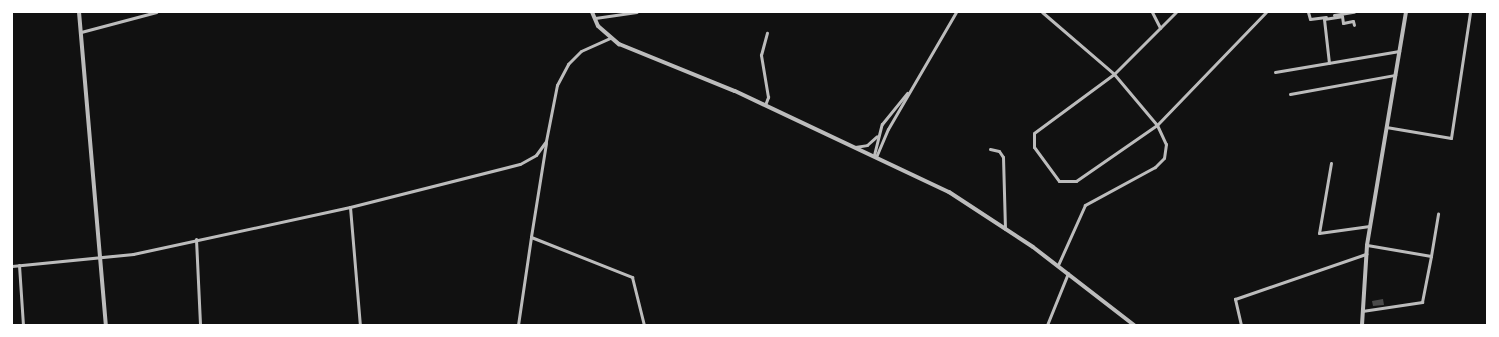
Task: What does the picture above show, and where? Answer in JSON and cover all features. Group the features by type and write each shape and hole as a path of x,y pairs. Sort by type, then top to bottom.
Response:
{"street":[{"path":"79,12 106,325"},
{"path":"80,32 156,12"},
{"path":"592,12 594,18 610,38 765,105 949,192 1005,228 1058,265 1134,325"},
{"path":"594,18 637,12"},
{"path":"875,156 909,90 956,12"},
{"path":"1042,12 1114,74 1156,125 1166,144 1164,158 1126,185 1085,205 1058,265"},
{"path":"1152,12 1160,28"},
{"path":"1176,12 1114,74 1034,133 1034,147 1057,179 1066,184 1076,181 1156,125 1266,12"},
{"path":"1308,12 1310,20 1354,12"},
{"path":"1362,325 1367,245 1406,12"},
{"path":"1386,127 1451,138 1470,12"},
{"path":"1330,63 1324,19 1342,16 1343,23 1354,21 1354,25"},
{"path":"765,105 768,97 761,55 767,33"},
{"path":"518,325 546,142 557,85 568,64 581,51 610,38"},
{"path":"1275,72 1399,51"},
{"path":"1290,94 1395,76"},
{"path":"875,156 878,135 885,119 909,90"},
{"path":"855,147 867,145 878,135"},
{"path":"12,266 101,259 350,207 520,164 536,155 546,142"},
{"path":"990,149 999,151 1002,157 1005,228"},
{"path":"1331,163 1319,233 1370,226"},
{"path":"350,207 360,325"},
{"path":"1362,311 1422,302 1438,214"},
{"path":"531,237 632,277 644,325"},
{"path":"196,239 200,325"},
{"path":"1367,245 1430,256"},
{"path":"1241,325 1235,299 1366,254"},
{"path":"19,265 23,325"},
{"path":"1047,325 1068,273"}],"building":[{"path":"1383,299 1384,305 1373,306 1372,301"}]}
